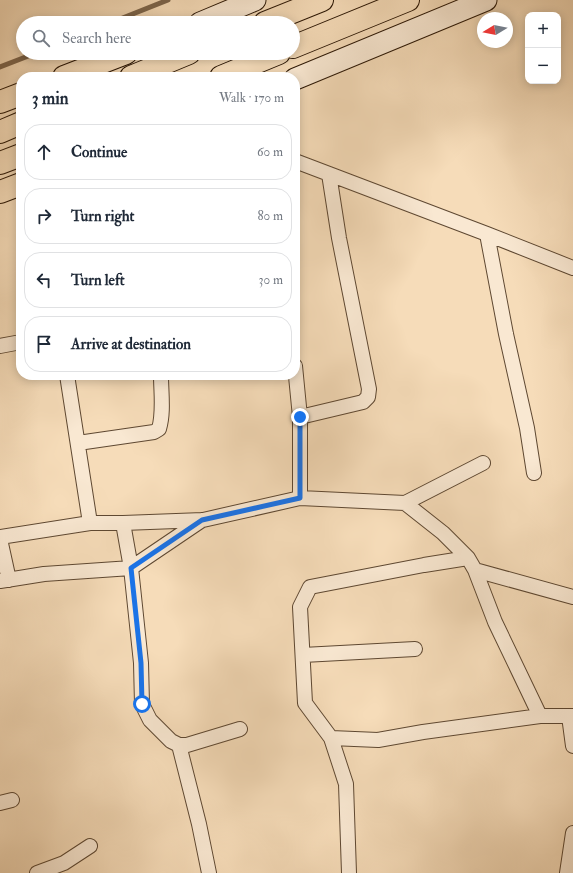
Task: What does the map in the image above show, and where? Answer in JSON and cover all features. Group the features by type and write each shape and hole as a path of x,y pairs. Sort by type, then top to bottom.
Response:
{"highway":[{"path":"300,44 408,0"},
{"path":"283,16 313,4"},
{"path":"77,72 108,60"},
{"path":"140,72 161,60"},
{"path":"233,72 262,60"},
{"path":"0,102 16,96"},
{"path":"0,132 16,125"},
{"path":"0,163 16,157"},
{"path":"0,192 16,186"}],"street":[{"path":"217,16 255,0"},
{"path":"300,77 486,0"},
{"path":"300,163 573,268"},
{"path":"300,417 363,402 368,397 370,389 339,238 329,174"},
{"path":"487,234 506,334 527,428 534,473"},
{"path":"0,346 16,343"},
{"path":"68,380 90,523"},
{"path":"78,442 154,432 159,429 162,421 161,380"},
{"path":"296,380 300,417 300,498"},
{"path":"202,520 131,568 44,574 5,580 0,538 90,523 202,520 300,498 405,503 483,462"},
{"path":"405,503 443,533 472,564 495,622 540,716"},
{"path":"123,523 131,568 141,663 142,704 150,720 170,742 179,745 187,745 240,730"},
{"path":"349,873 346,784 331,738 305,703 300,607 310,587 424,565 472,564 573,597"},
{"path":"303,655 415,649"},
{"path":"331,738 378,740 423,732 540,716 571,716 573,746"},
{"path":"179,745 199,824 209,873"},
{"path":"567,873 573,833"},
{"path":"37,873 64,863 90,846"}],"waterway":[{"path":"128,16 168,0"},
{"path":"0,67 18,60"}],"route":[{"path":"142,704 141,663 131,568 202,520 300,498 300,417"}]}
